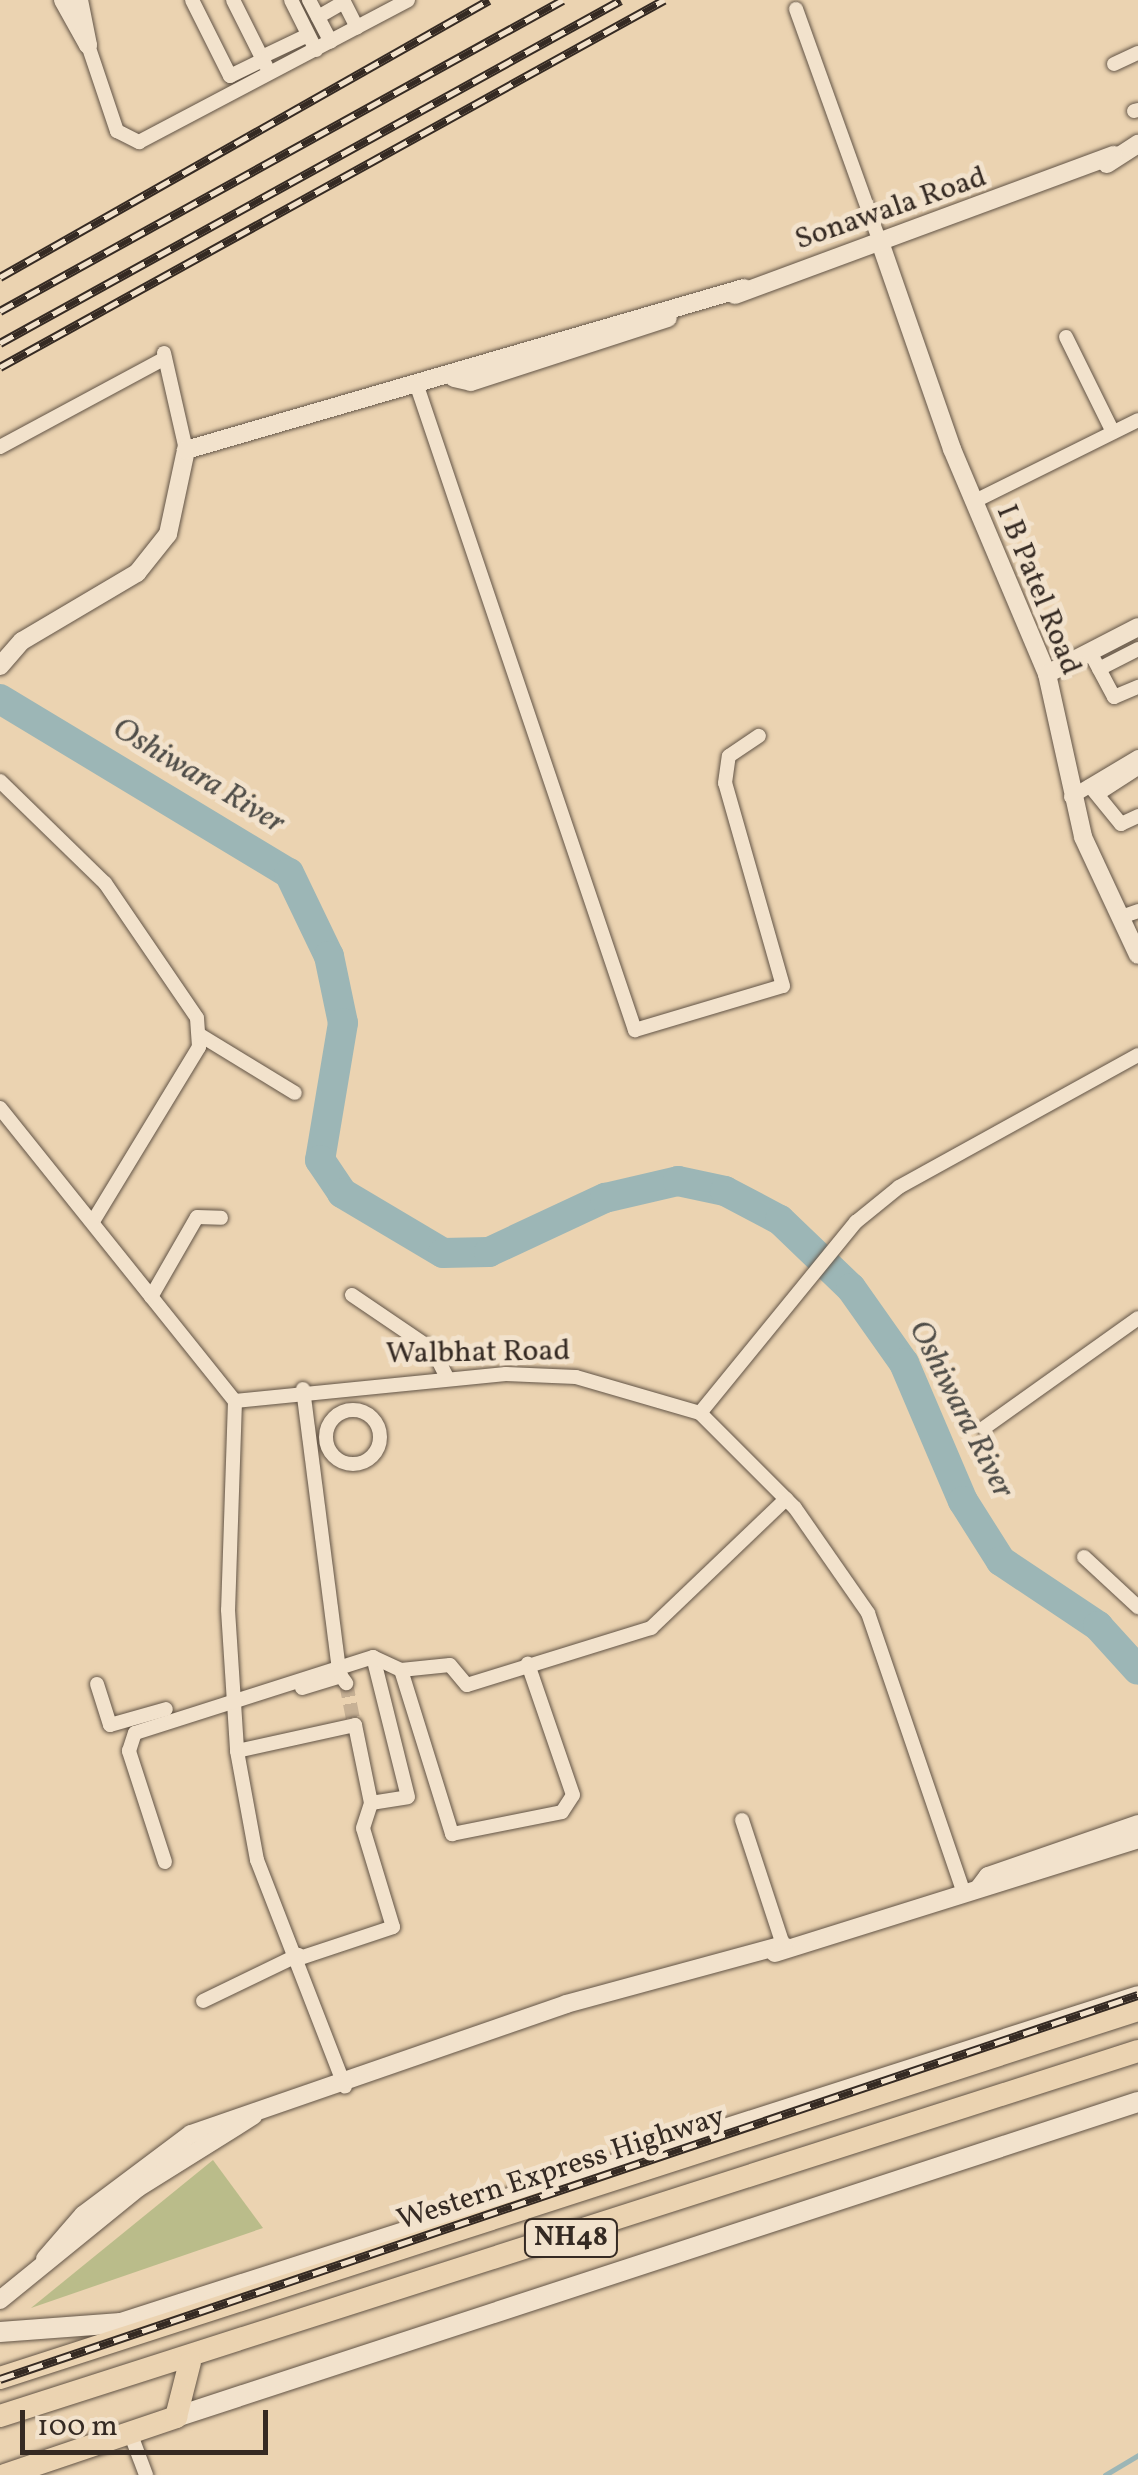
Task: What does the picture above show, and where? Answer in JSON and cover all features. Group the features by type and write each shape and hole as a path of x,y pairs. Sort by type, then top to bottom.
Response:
{"highway":[{"name":"Western Express Highway","path":"0,2378 1138,2010"},
{"name":"NH48","path":"0,2416 190,2362 1138,2051"},
{"path":"5,2475 176,2417 190,2362"}],"main road":[{"path":"0,2332 121,2323 1138,1996"},
{"path":"176,2417 1138,2102"}],"street":[{"path":"63,0 88,45 121,137 139,142 408,0"},
{"path":"80,0 88,45"},
{"path":"192,0 242,91"},
{"path":"237,0 274,74"},
{"path":"291,0 316,50"},
{"path":"309,0 331,42"},
{"path":"318,17 343,1 357,28"},
{"path":"796,9 881,245"},
{"path":"235,74 308,34"},
{"path":"1114,64 1138,53"},
{"name":"Sonawala Road","path":"186,450 454,378 471,382 572,352 744,288 881,245 1056,180 1138,144"},
{"name":"I B Patel Road","path":"881,245 973,502 1047,674 1072,797 1129,914 1138,955"},
{"path":"1066,336 1113,432"},
{"path":"0,448 165,355 186,450 171,528 147,561 28,642 0,666"},
{"path":"418,389 635,1030 782,986 725,784 729,756 759,736"},
{"path":"973,502 1138,420"},
{"path":"1047,674 1137,629"},
{"path":"0,682 28,642"},
{"path":"1099,669 1138,649"},
{"path":"1090,652 1114,697 1138,687"},
{"path":"1095,790 1138,758"},
{"path":"1072,797 1138,768"},
{"path":"0,781 105,883 189,998 200,1035 295,1094"},
{"path":"1095,790 1121,824 1138,816"},
{"path":"93,1221 200,1035"},
{"path":"700,1413 856,1222 925,1169 1138,1055"},
{"path":"0,1108 235,1401 233,1697 238,1751 257,1860 299,1957 345,2087"},
{"path":"151,1296 197,1217 221,1218"},
{"path":"352,1295 433,1350 447,1377"},
{"path":"984,1428 1138,1318"},
{"name":"Walbhat Road","path":"235,1401 353,1383 447,1377 576,1377 700,1413 786,1499 868,1612 972,1890"},
{"path":"353,1383 356,1409"},
{"path":"303,1389 338,1664"},
{"path":"356,1409 370,1410 378,1460 336,1467 328,1415 356,1409"},
{"path":"302,1688 338,1664 372,1657 400,1670 450,1665 467,1685 651,1628 786,1499"},
{"path":"1084,1557 1138,1607"},
{"path":"371,1803 410,1796 372,1657"},
{"path":"400,1670 447,1828 460,1840 572,1803 528,1664"},
{"path":"97,1684 110,1724 147,1720 323,1674 346,1683"},
{"path":"165,1862 129,1751 147,1720 166,1709"},
{"path":"203,2001 299,1957 392,1927 363,1828 371,1803 354,1722 238,1751"},
{"path":"742,1820 783,1946"},
{"path":"972,1890 988,1876 1138,1824"},
{"path":"0,2300 46,2258 50,2244 134,2182 195,2141 253,2116 554,2013 1138,1839"},
{"path":"131,2434 146,2475"}],"green space":[{"path":"213,2160 263,2228 31,2308"}],"waterway":[{"name":"Oshiwara River","path":"0,699 289,873 329,956 343,1023 320,1160 342,1193 443,1253 489,1252 605,1198 678,1181 725,1191 780,1220 851,1288 904,1363 963,1501 1001,1561 1098,1626 1138,1670"},
{"path":"1105,2475 1138,2455"}],"tunnel":[{"path":"346,1683 353,1718"}],"railway":[{"path":"0,277 489,0"},
{"path":"0,311 563,0"},
{"path":"0,343 621,0"},
{"path":"0,367 664,0"},
{"path":"0,2379 1138,1995"}]}
